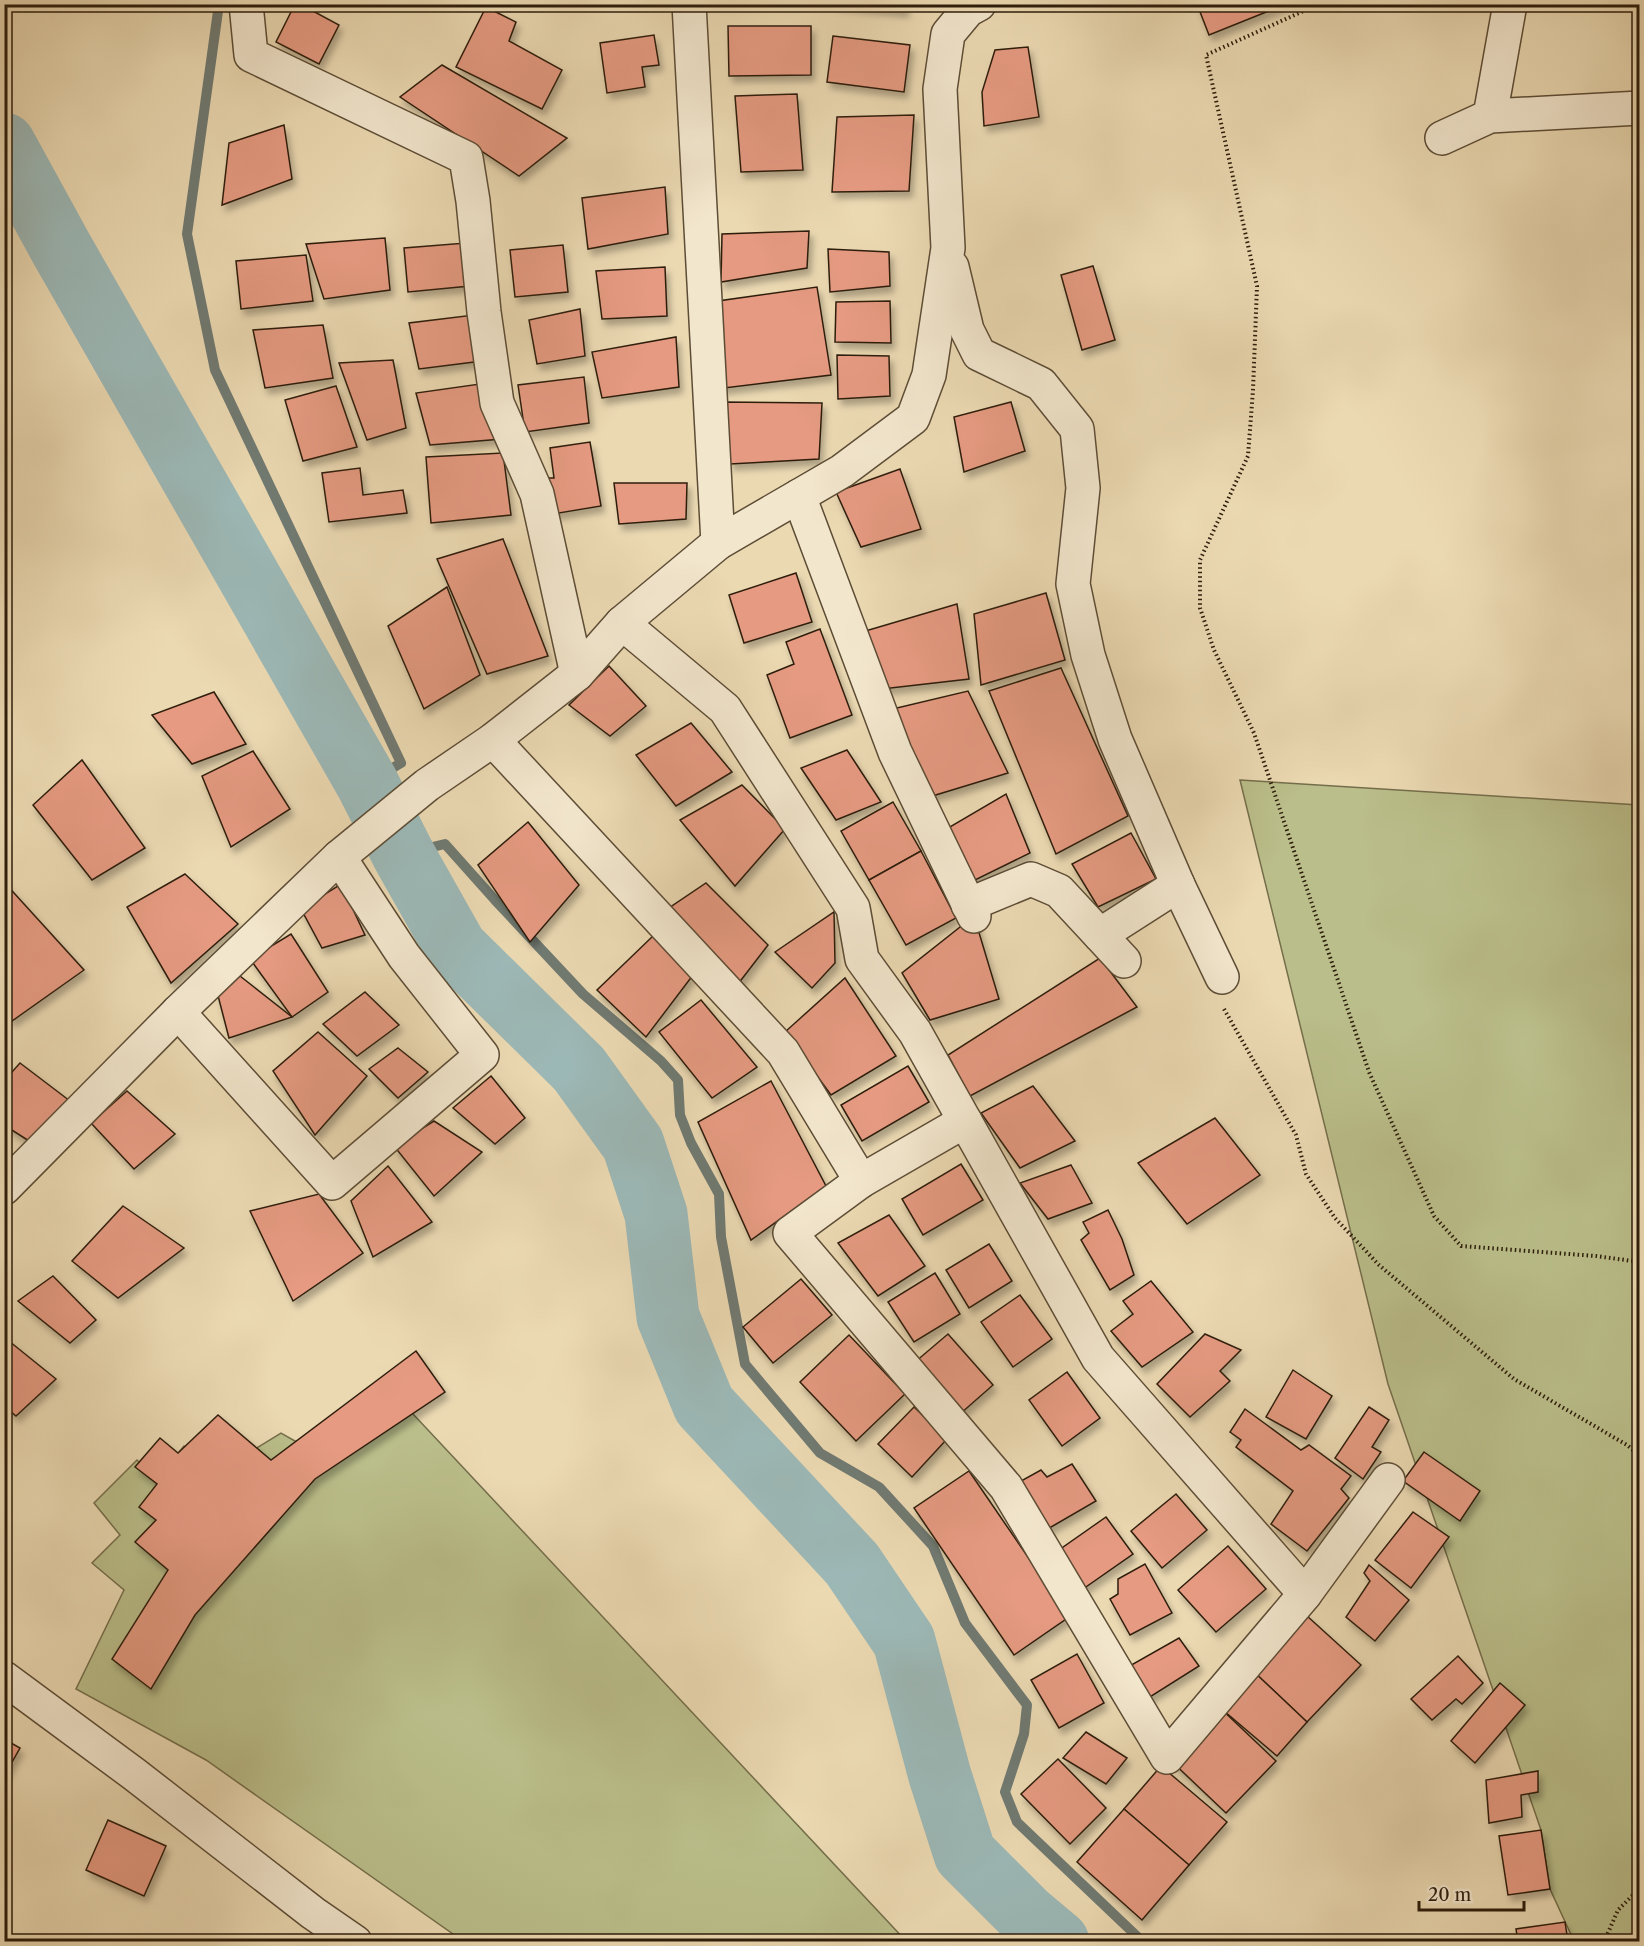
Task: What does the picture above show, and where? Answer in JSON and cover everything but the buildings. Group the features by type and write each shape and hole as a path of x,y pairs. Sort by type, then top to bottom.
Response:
{"street":[{"path":"246,4 251,55 466,158 497,403 537,494 577,674"},
{"path":"689,4 718,543"},
{"path":"979,4 968,10 948,34 940,89 948,248 967,330 979,354 1041,384 1077,429 1083,488 1073,584 1086,645 1115,739 1178,885 1222,977"},
{"path":"1490,116 1510,4"},
{"path":"1442,138 1490,116 1640,108"},
{"path":"4,1188 178,1012 342,855 427,785 494,740 577,674 622,623 718,543 842,471 913,418 929,375 948,248"},
{"path":"799,496 895,752 971,911 1031,879 1059,891 1124,961"},
{"path":"622,623 725,708 853,908 862,959 915,1032 1098,1358 1305,1594"},
{"path":"494,740 783,1052 861,1181"},
{"path":"178,1012 332,1183 482,1055 404,956 342,855"},
{"path":"1101,935 1178,885"},
{"path":"965,1121 861,1181 790,1233 1006,1487 1167,1757 1305,1594 1388,1480"},
{"path":"4,1678 134,1774 313,1913 355,1941"}],"path":[{"path":"1319,4 1206,56 1257,286 1248,456 1200,560 1200,608 1214,650 1254,733 1370,1072 1434,1216 1461,1246 1596,1256 1640,1262"},
{"path":"1222,977 1224,1009 1296,1135 1306,1174 1335,1218 1379,1265 1514,1379 1627,1445 1640,1456"},
{"path":"1604,1941 1618,1910 1640,1888"}],"green space":[{"path":"1240,780 1639,805 1639,1941 1574,1941 1550,1889 1541,1830 1388,1384"},
{"path":"384,1383 906,1941 463,1941 206,1760 76,1689 124,1590 92,1563 120,1535 94,1503 137,1460 157,1479 184,1446 221,1470 281,1433 302,1445"}],"waterway":[{"path":"219,4 187,234 215,370 401,763 367,783"},
{"path":"4,144 61,248 367,783 403,854 456,948 579,1069 633,1144 656,1214 668,1317 704,1405 852,1564 904,1641 940,1776 965,1854 1027,1916 1058,1942"},
{"path":"403,854 445,844 583,994 661,1061 678,1080 680,1115 691,1143 719,1194 721,1237 745,1364 820,1453 879,1487 933,1546 965,1623 1027,1705 1024,1734 1005,1792 1017,1822 1143,1942"}]}
